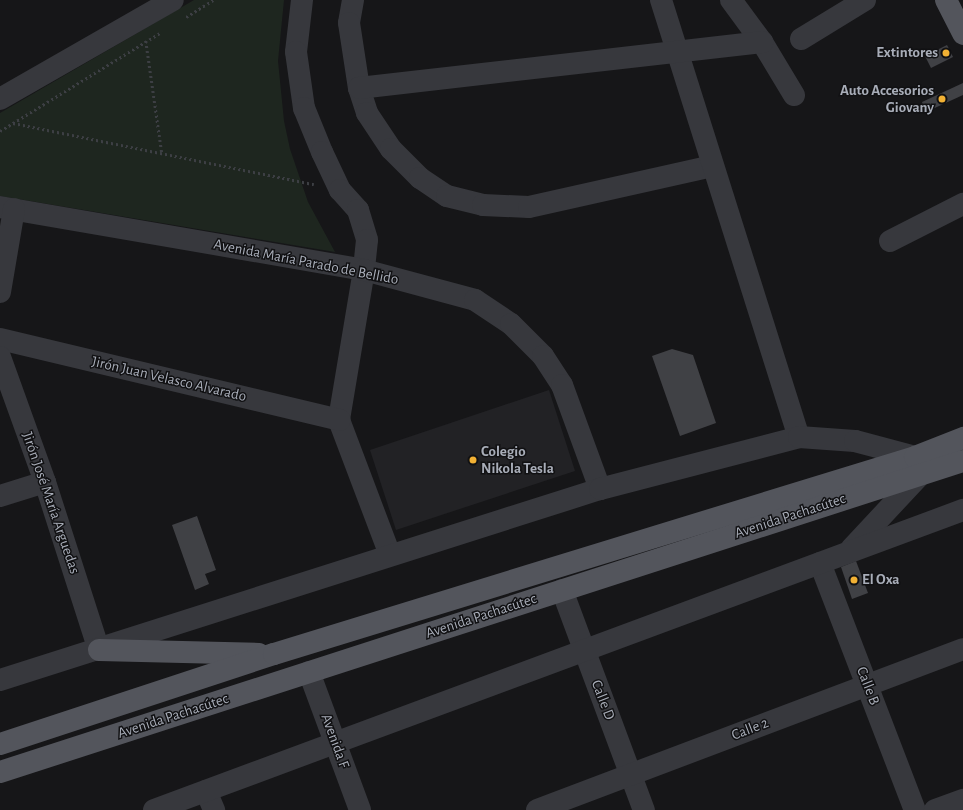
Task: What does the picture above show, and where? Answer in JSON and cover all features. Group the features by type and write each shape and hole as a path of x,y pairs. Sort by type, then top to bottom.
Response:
{"main road":[{"path":"946,0 963,34"},
{"name":"Avenida Pachacútec","path":"0,772 562,590 918,465 963,438"},
{"name":"Avenida Pachacútec","path":"0,744 274,654 918,465 963,461"},
{"path":"99,650 274,654"}],"street":[{"path":"0,99 173,0"},
{"path":"302,0 296,52 304,108 322,152 340,190 358,210 367,240 364,270 339,420 390,555"},
{"path":"353,0 349,22 359,88 367,113 383,137 420,178 447,196 483,205 529,207 712,166"},
{"path":"660,0 799,437"},
{"path":"731,0 762,42 794,95"},
{"path":"801,39 865,0"},
{"path":"359,88 676,50 762,42"},
{"path":"890,241 963,204"},
{"path":"0,292 7,208"},
{"name":"Avenida María Parado de Bellido","path":"7,208 364,270 474,300 511,324 543,356 562,385 600,489"},
{"name":"Jirón Juan Velasco Alvarado","path":"0,339 339,420"},
{"name":"Jirón José María Arguedas","path":"0,358 45,482 99,650"},
{"path":"0,680 99,650 390,555 600,489 799,437 855,441 918,465 848,553"},
{"path":"0,496 45,482"},
{"path":"154,810 210,800 335,743 963,510"},
{"name":"Calle B","path":"820,563 915,810"},
{"name":"Calle D","path":"562,590 644,810"},
{"name":"Calle 2","path":"537,810 963,649"},
{"name":"Avenida F","path":"309,672 360,810"},
{"path":"935,810 963,800"}],"path":[{"path":"180,20 213,0"},
{"path":"0,131 166,29"},
{"path":"146,41 162,153"},
{"path":"13,123 340,190"}],"shaded area":[{"path":"194,0 284,0 278,61 284,121 290,149 308,202 335,252 0,196 0,113"},
{"name":"Colegio Nikola Tesla","path":"549,390 575,471 396,530 370,450"}],"building":[{"path":"947,45 953,57 931,68 925,56"},
{"name":"Auto Accesorios Giovany","path":"963,83 963,95 926,112 922,102"},
{"path":"672,349 693,355 716,423 680,436 652,356"},
{"path":"197,516 216,570 205,574 209,584 195,590 172,525"},
{"name":"El Oxa","path":"856,561 868,593 852,599 841,567"}],"place":[{"name":"Extintores","path":"946,53"},
{"name":"Auto Accesorios Giovany","path":"942,99"},
{"name":"Colegio Nikola Tesla","path":"473,460"},
{"name":"El Oxa","path":"854,580"}]}
